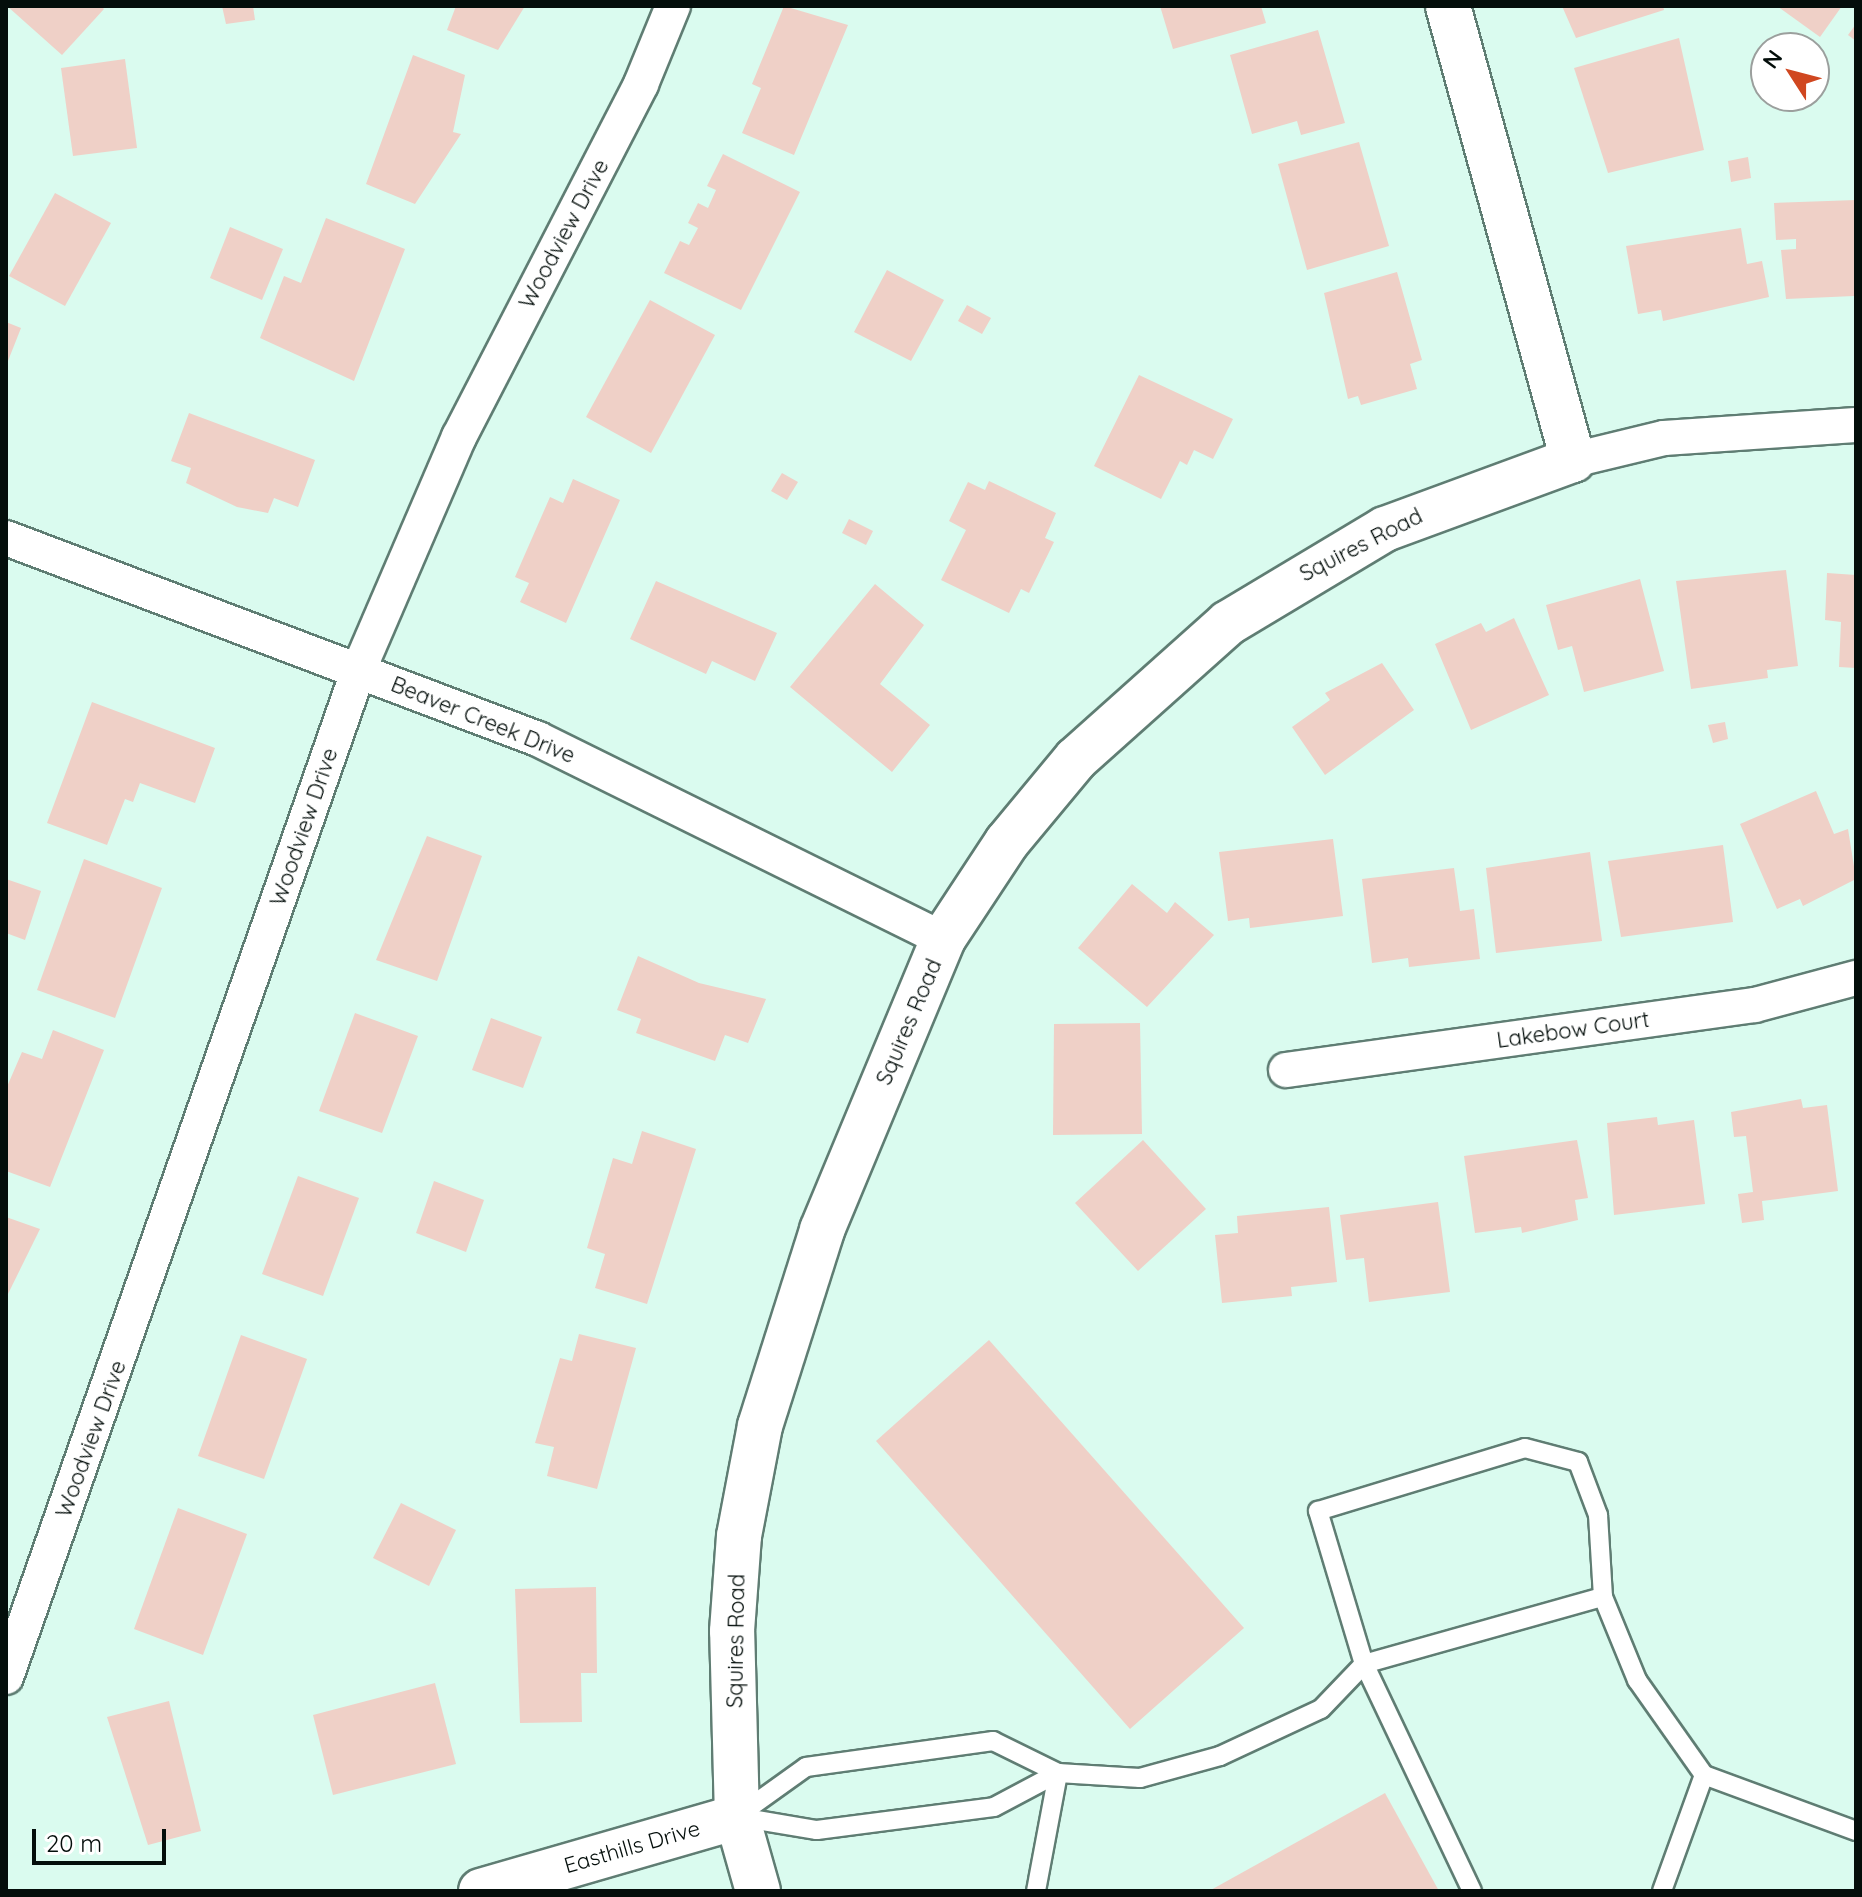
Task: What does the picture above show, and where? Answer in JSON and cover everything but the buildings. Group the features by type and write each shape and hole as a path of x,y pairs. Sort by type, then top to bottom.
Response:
{"street":[{"name":"Woodview Drive","path":"6,1677 359,669 459,437 641,84 673,6"},
{"path":"1448,6 1573,460"},
{"name":"Squires Road","path":"758,1891 737,1817 732,1631 739,1536 760,1426 822,1230 943,939 1007,842 1076,759 1228,623 1385,529 1573,460 1664,438 1856,425"},
{"name":"Beaver Creek Drive","path":"6,538 538,739 943,939"},
{"name":"Lakebow Court","path":"1286,1070 1755,1005 1856,978"},
{"name":"Easthills Drive","path":"481,1891 737,1817"}],"lane":[{"path":"1472,1891 1364,1664 1318,1511 1525,1448 1578,1462 1598,1515 1603,1597 1637,1680 1704,1775 1856,1831"},
{"path":"737,1817 806,1767 993,1741 1058,1773 1140,1778 1220,1756 1321,1709 1364,1664 1603,1597"},
{"path":"737,1817 817,1830 994,1807 1058,1773"},
{"path":"1036,1891 1058,1773"},
{"path":"1662,1891 1704,1775"}]}
